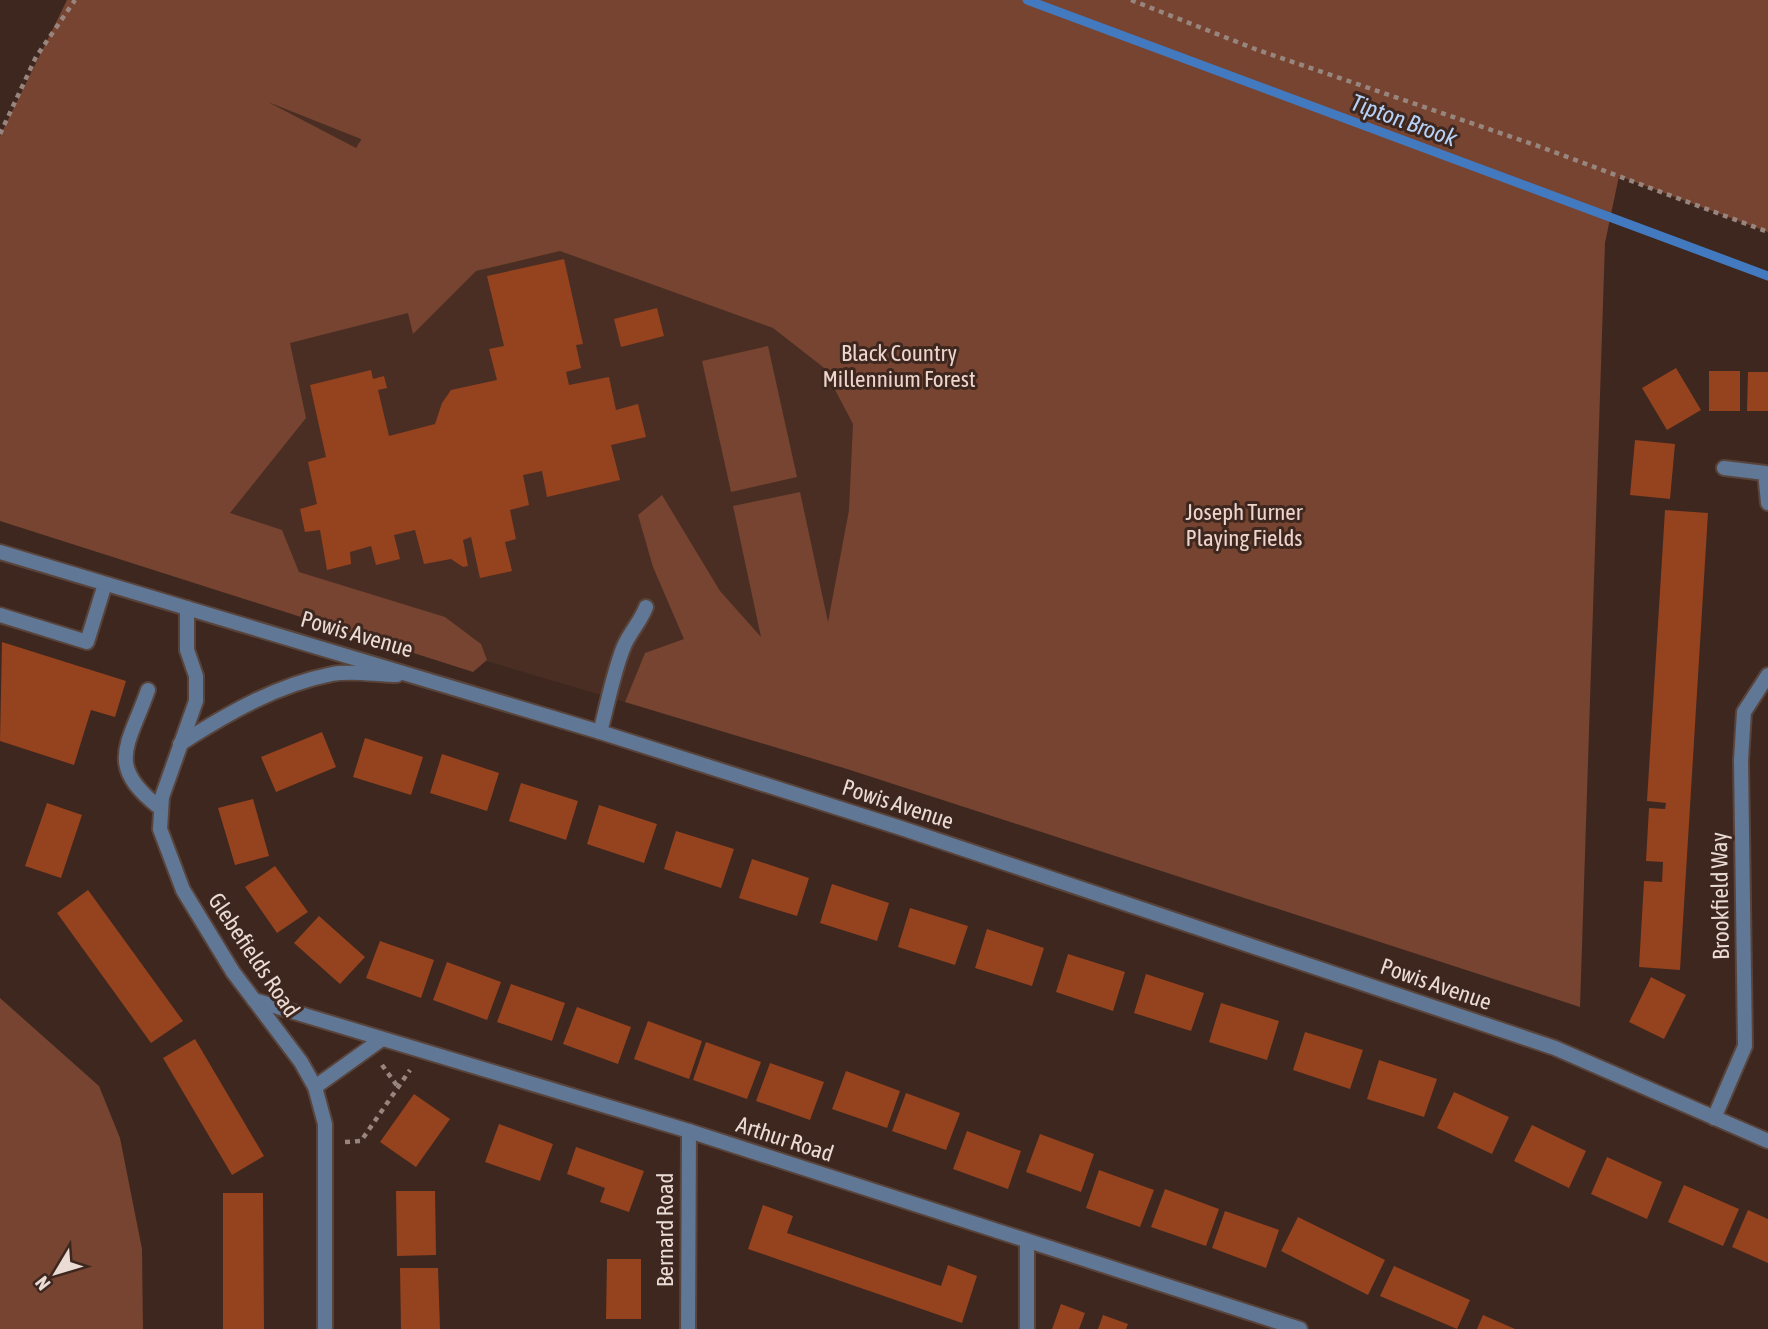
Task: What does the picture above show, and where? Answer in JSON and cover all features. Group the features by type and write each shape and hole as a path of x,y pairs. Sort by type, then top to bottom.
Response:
{"street":[{"path":"1724,468 1766,473 1768,503"},
{"name":"Powis Avenue","path":"0,552 600,732 901,828 1555,1048 1768,1142"},
{"path":"0,615 87,642 106,584"},
{"path":"600,732 625,642 640,623 646,607"},
{"name":"Glebefields Road","path":"187,608 187,650 196,676 196,701 160,808 160,829 183,890 254,1000 301,1062 316,1087 326,1124 326,1329"},
{"path":"180,744 249,704 294,685 335,674 416,676"},
{"name":"Brookfield Way","path":"1714,1118 1745,1046 1741,760 1744,712 1768,675"},
{"path":"148,690 126,753 125,769 139,792 160,808"},
{"name":"Arthur Road","path":"254,1000 689,1131 1300,1329"},
{"path":"316,1087 382,1039"},
{"name":"Bernard Road","path":"688,1329 689,1131"},
{"path":"1027,1242 1027,1329"}],"path":[{"path":"0,134 36,57 75,0"},
{"path":"1131,0 1255,49 1538,146 1768,232"},
{"path":"325,1142 361,1141 420,1051"}],"shaded area":[{"path":"100,0 928,357 804,755 0,517 0,196"}],"green space":[{"name":"Joseph Turner Playing Fields","path":"67,0 1768,0 1768,232 1619,176 1605,243 1580,1007 847,769 625,702 645,653 684,639 653,567 638,515 662,495 720,591 761,637 733,506 800,492 828,622 849,510 853,424 823,367 773,328 560,251 476,271 413,334 408,313 290,343 306,418 230,513 282,530 299,572 445,617 481,644 487,660 473,672 0,521 0,136","holes":["268,102 361,139 356,148"]},
{"path":"768,346 797,477 731,492 702,361"},
{"path":"0,998 99,1086 120,1138 142,1249 143,1329 0,1329"}],"building":[{"path":"564,259 583,344 576,345 581,368 566,372 569,385 609,377 616,410 638,404 646,437 611,445 620,480 547,497 542,471 523,475 529,505 510,510 516,539 505,542 512,571 480,578 471,537 463,540 468,566 463,567 451,559 424,564 415,530 394,535 400,559 376,565 371,546 350,552 351,564 327,570 320,530 305,532 300,509 317,504 308,462 326,457 310,385 371,370 373,379 384,376 387,388 378,390 389,436 435,424 442,403 451,390 497,380 489,349 504,346 487,276"},
{"path":"657,308 664,336 621,347 614,319"},
{"path":"1676,368 1701,410 1667,430 1642,388"},
{"path":"1709,371 1740,371 1740,411 1709,411"},
{"path":"1748,372 1768,372 1768,411 1747,411"},
{"path":"1635,440 1675,444 1670,499 1630,495"},
{"path":"1665,510 1708,513 1680,970 1639,967 1644,881 1662,882 1663,862 1646,861 1649,808 1665,809 1666,803 1647,801"},
{"path":"2,642 126,681 115,717 91,710 74,765 0,741"},
{"path":"322,732 336,767 276,792 261,757"},
{"path":"365,738 423,757 411,795 353,777"},
{"path":"442,754 499,773 487,811 430,793"},
{"path":"521,783 578,801 566,840 509,821"},
{"path":"253,799 269,856 235,865 218,808"},
{"path":"47,803 82,815 61,878 25,866"},
{"path":"599,805 657,824 644,863 587,844"},
{"path":"676,831 734,849 721,888 664,869"},
{"path":"752,859 809,878 797,916 739,898"},
{"path":"275,866 308,912 277,933 245,887"},
{"path":"832,884 889,903 877,941 820,923"},
{"path":"88,890 183,1021 151,1043 57,913"},
{"path":"910,908 968,926 955,965 898,947"},
{"path":"319,916 365,957 340,984 294,943"},
{"path":"987,929 1044,948 1032,986 975,968"},
{"path":"380,941 434,960 421,998 366,978"},
{"path":"1068,954 1125,972 1113,1011 1056,992"},
{"path":"447,962 501,982 487,1020 433,1000"},
{"path":"1146,974 1204,993 1191,1031 1134,1013"},
{"path":"1651,977 1686,995 1664,1039 1629,1022"},
{"path":"511,984 565,1003 552,1041 497,1022"},
{"path":"1221,1003 1279,1021 1267,1060 1209,1042"},
{"path":"577,1007 631,1027 618,1064 563,1044"},
{"path":"648,1021 702,1041 689,1079 634,1059"},
{"path":"1305,1032 1363,1050 1350,1089 1293,1070"},
{"path":"195,1039 264,1156 232,1175 163,1058"},
{"path":"706,1042 761,1062 747,1099 693,1080"},
{"path":"1379,1060 1437,1079 1424,1117 1367,1099"},
{"path":"770,1063 824,1082 810,1120 756,1101"},
{"path":"846,1071 900,1091 887,1128 832,1109"},
{"path":"1454,1092 1509,1117 1492,1154 1437,1128"},
{"path":"906,1093 960,1113 946,1150 892,1131"},
{"path":"414,1094 450,1119 416,1167 380,1142"},
{"path":"499,1124 553,1144 540,1181 485,1162"},
{"path":"1532,1125 1586,1151 1569,1188 1514,1161"},
{"path":"967,1131 1021,1151 1008,1189 953,1169"},
{"path":"1040,1134 1094,1154 1081,1192 1026,1172"},
{"path":"576,1147 644,1171 629,1212 600,1202 605,1188 567,1174"},
{"path":"1607,1157 1662,1182 1647,1219 1591,1194"},
{"path":"1099,1170 1154,1190 1140,1227 1086,1208"},
{"path":"1684,1185 1739,1209 1723,1246 1668,1222"},
{"path":"1165,1189 1219,1209 1206,1246 1151,1227"},
{"path":"396,1191 435,1191 436,1255 397,1256"},
{"path":"223,1193 263,1193 264,1329 223,1329"},
{"path":"763,1205 793,1216 787,1233 941,1286 948,1265 977,1276 962,1323 748,1249"},
{"path":"1748,1210 1768,1219 1768,1263 1732,1247"},
{"path":"1225,1211 1279,1230 1266,1268 1212,1248"},
{"path":"1298,1217 1385,1260 1368,1295 1281,1251"},
{"path":"607,1259 641,1259 641,1319 606,1319"},
{"path":"1394,1266 1470,1300 1457,1329 1380,1296"},
{"path":"400,1268 438,1268 440,1329 401,1329"},
{"path":"1061,1304 1085,1313 1079,1329 1052,1329"},
{"path":"1103,1315 1128,1324 1126,1329 1098,1329"},
{"path":"1483,1315 1515,1329 1477,1329"}],"waterway":[{"name":"Tipton Brook","path":"1027,0 1768,276"}],"park label":[{"name":"Black Country Millennium Forest","path":"899,366"}]}
